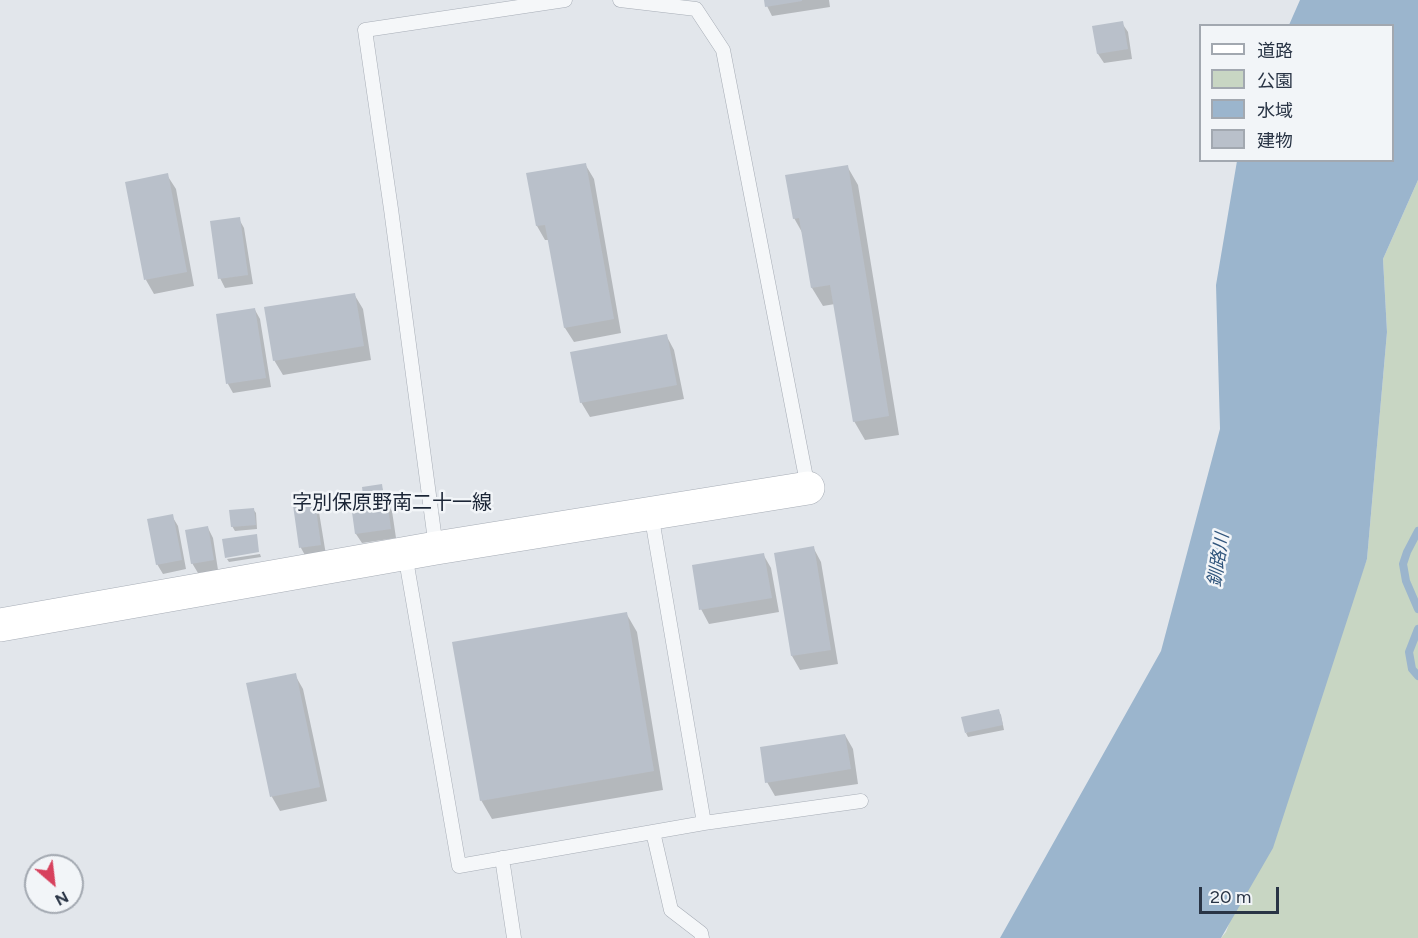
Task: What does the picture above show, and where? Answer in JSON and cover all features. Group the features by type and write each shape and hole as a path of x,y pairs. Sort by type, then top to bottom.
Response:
{"street":[{"path":"0,625 420,551 808,488"}],"lane":[{"path":"565,0 365,30 391,209 420,551 459,866 653,832 861,801"},
{"path":"620,0 696,9 723,50 808,488"},
{"path":"651,513 704,824"},
{"path":"653,832 671,910 701,933 702,938"},
{"path":"502,858 514,938"}],"green space":[{"path":"1418,180 1418,938 1221,938 1226,932 1367,559 1387,332 1383,259"}],"water":[{"name":"釧路川","path":"1300,0 1418,0 1418,180 1383,259 1387,332 1367,559 1273,848 1221,938 1000,938 1161,651 1220,429 1216,285 1237,162 1394,162 1394,24 1289,24"}],"building":[{"path":"764,0 802,0 802,1 765,7"},
{"path":"1123,21 1128,49 1097,54 1092,26"},
{"path":"586,163 614,319 564,328 545,225 536,226 526,173"},
{"path":"848,165 889,416 853,422 830,285 811,288 799,218 793,219 785,175"},
{"path":"168,173 187,272 144,280 125,182"},
{"path":"240,217 248,275 218,279 210,221"},
{"path":"355,293 364,346 273,361 264,307"},
{"path":"255,308 266,378 226,384 216,314"},
{"path":"667,334 677,385 580,403 570,352"},
{"path":"382,484 383,491 363,495 362,487"},
{"path":"314,495 321,545 299,548 292,498"},
{"path":"387,500 391,529 355,534 351,505"},
{"path":"254,508 256,525 231,527 229,510"},
{"path":"173,514 182,560 156,565 147,519"},
{"path":"208,526 214,560 191,564 185,530"},
{"path":"257,534 259,552 225,558 222,539"},
{"path":"814,546 831,650 791,656 774,553"},
{"path":"764,553 772,598 699,610 692,565"},
{"path":"627,612 654,771 480,801 452,642"},
{"path":"296,673 320,787 270,797 246,683"},
{"path":"999,709 1003,725 965,733 961,717"},
{"path":"845,734 851,769 765,783 760,747"}],"waterway":[{"path":"1418,531 1403,564 1406,581 1418,609"},
{"path":"1418,629 1409,652 1412,669 1418,676"}],"district":[{"name":"字別保原野南二十一線","path":"392,503"}]}
